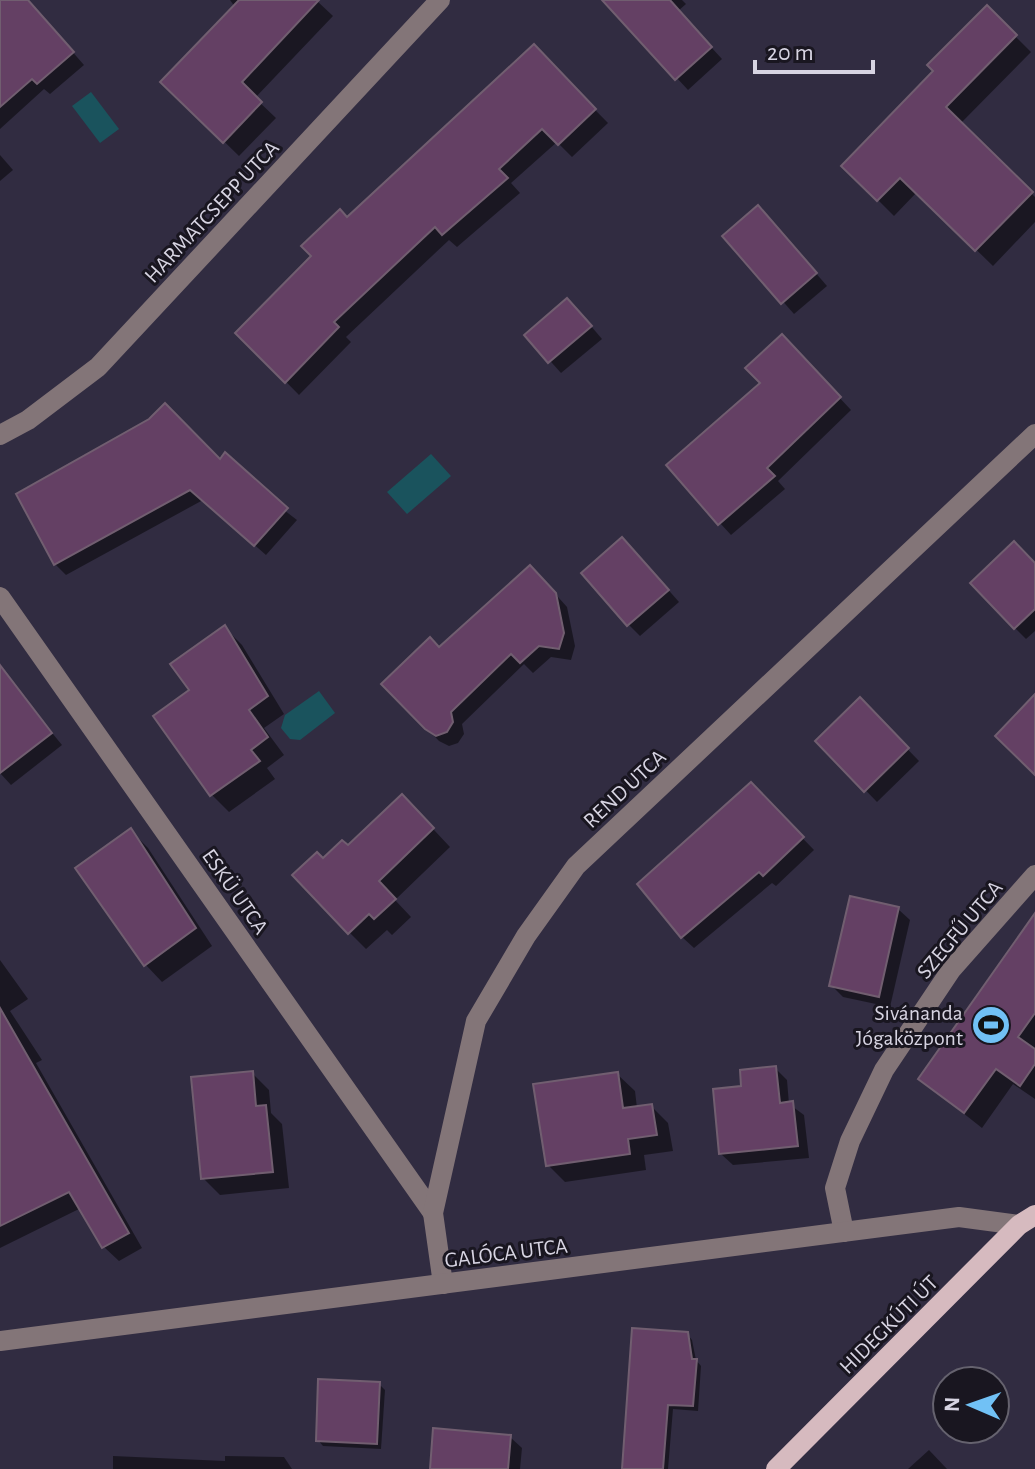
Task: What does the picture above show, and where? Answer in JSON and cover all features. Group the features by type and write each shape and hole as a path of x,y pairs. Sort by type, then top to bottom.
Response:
{"main road":[{"name":"HIDEGKÚTI ÚT","path":"776,1469 1027,1220"}],"street":[{"name":"HARMATCSEPP UTCA","path":"0,435 28,420 98,367 440,0"},
{"name":"REND UTCA","path":"443,1284 433,1213 476,1021 526,936 576,866 1035,434"},
{"name":"ESKÜ UTCA","path":"0,597 433,1213"},
{"name":"SZEGFŰ UTCA","path":"844,1232 835,1188 850,1141 884,1070 951,970 1035,875"},
{"name":"GALÓCA UTCA","path":"0,1341 959,1217 1027,1220"}],"shaded area":[{"path":"91,92 119,129 100,143 72,106"},
{"path":"431,454 451,476 407,514 387,492"},
{"path":"319,691 335,713 300,740 290,739 281,728 285,715"}],"building":[{"path":"0,0 28,0 74,52 37,84 32,79 0,107"},
{"path":"239,0 319,0 242,82 262,102 223,143 160,82"},
{"path":"602,0 670,0 712,47 675,80"},
{"path":"987,5 1017,35 946,107 1033,192 975,251 900,178 877,201 841,166 933,71 927,65"},
{"path":"534,44 596,109 558,145 542,129 499,169 508,178 442,235 435,227 334,322 339,327 285,383 235,333 311,256 301,246 340,209 347,217"},
{"path":"758,205 817,273 781,304 722,236"},
{"path":"567,298 592,326 548,363 524,335"},
{"path":"782,334 841,397 767,468 775,476 718,525 666,465 760,383 745,368"},
{"path":"165,403 220,459 225,452 288,508 254,546 190,490 54,565 16,494 149,419"},
{"path":"622,537 669,590 627,626 581,573"},
{"path":"1014,541 1035,563 1035,609 1014,629 970,583"},
{"path":"530,565 556,593 564,633 559,649 539,646 520,663 511,654 451,712 453,722 447,732 436,736 425,729 381,684 430,637 439,647"},
{"path":"225,625 268,696 249,710 268,737 251,750 260,761 210,796 153,716 189,690 170,664"},
{"path":"0,665 52,733 0,773"},
{"path":"1035,694 1035,775 995,736"},
{"path":"860,697 909,748 864,792 815,741"},
{"path":"751,782 804,837 763,876 759,872 681,938 637,884"},
{"path":"402,794 434,828 379,881 396,899 374,919 369,914 348,934 292,875 317,852 323,858 342,840 348,845"},
{"path":"131,828 196,928 144,966 75,868"},
{"path":"850,896 899,907 879,997 829,986"},
{"name":"Sivánanda Jógaközpont","path":"1035,913 1035,1013 1018,1037 1035,1049 1035,1064 1020,1086 996,1069 964,1113 918,1079"},
{"path":"0,1008 129,1233 102,1248 69,1192 0,1226"},
{"path":"776,1066 780,1103 793,1101 798,1146 719,1154 713,1089 741,1086 740,1070"},
{"path":"253,1071 256,1106 266,1105 273,1172 201,1179 191,1077"},
{"path":"618,1072 623,1108 652,1104 657,1135 628,1139 630,1154 546,1166 533,1084"},
{"path":"632,1328 688,1332 692,1359 697,1359 693,1406 668,1405 663,1469 622,1469"},
{"path":"318,1379 380,1382 377,1444 316,1441"},
{"path":"433,1428 511,1435 508,1469 430,1469"}],"place":[{"name":"Sivánanda Jógaközpont","path":"991,1025"}]}
